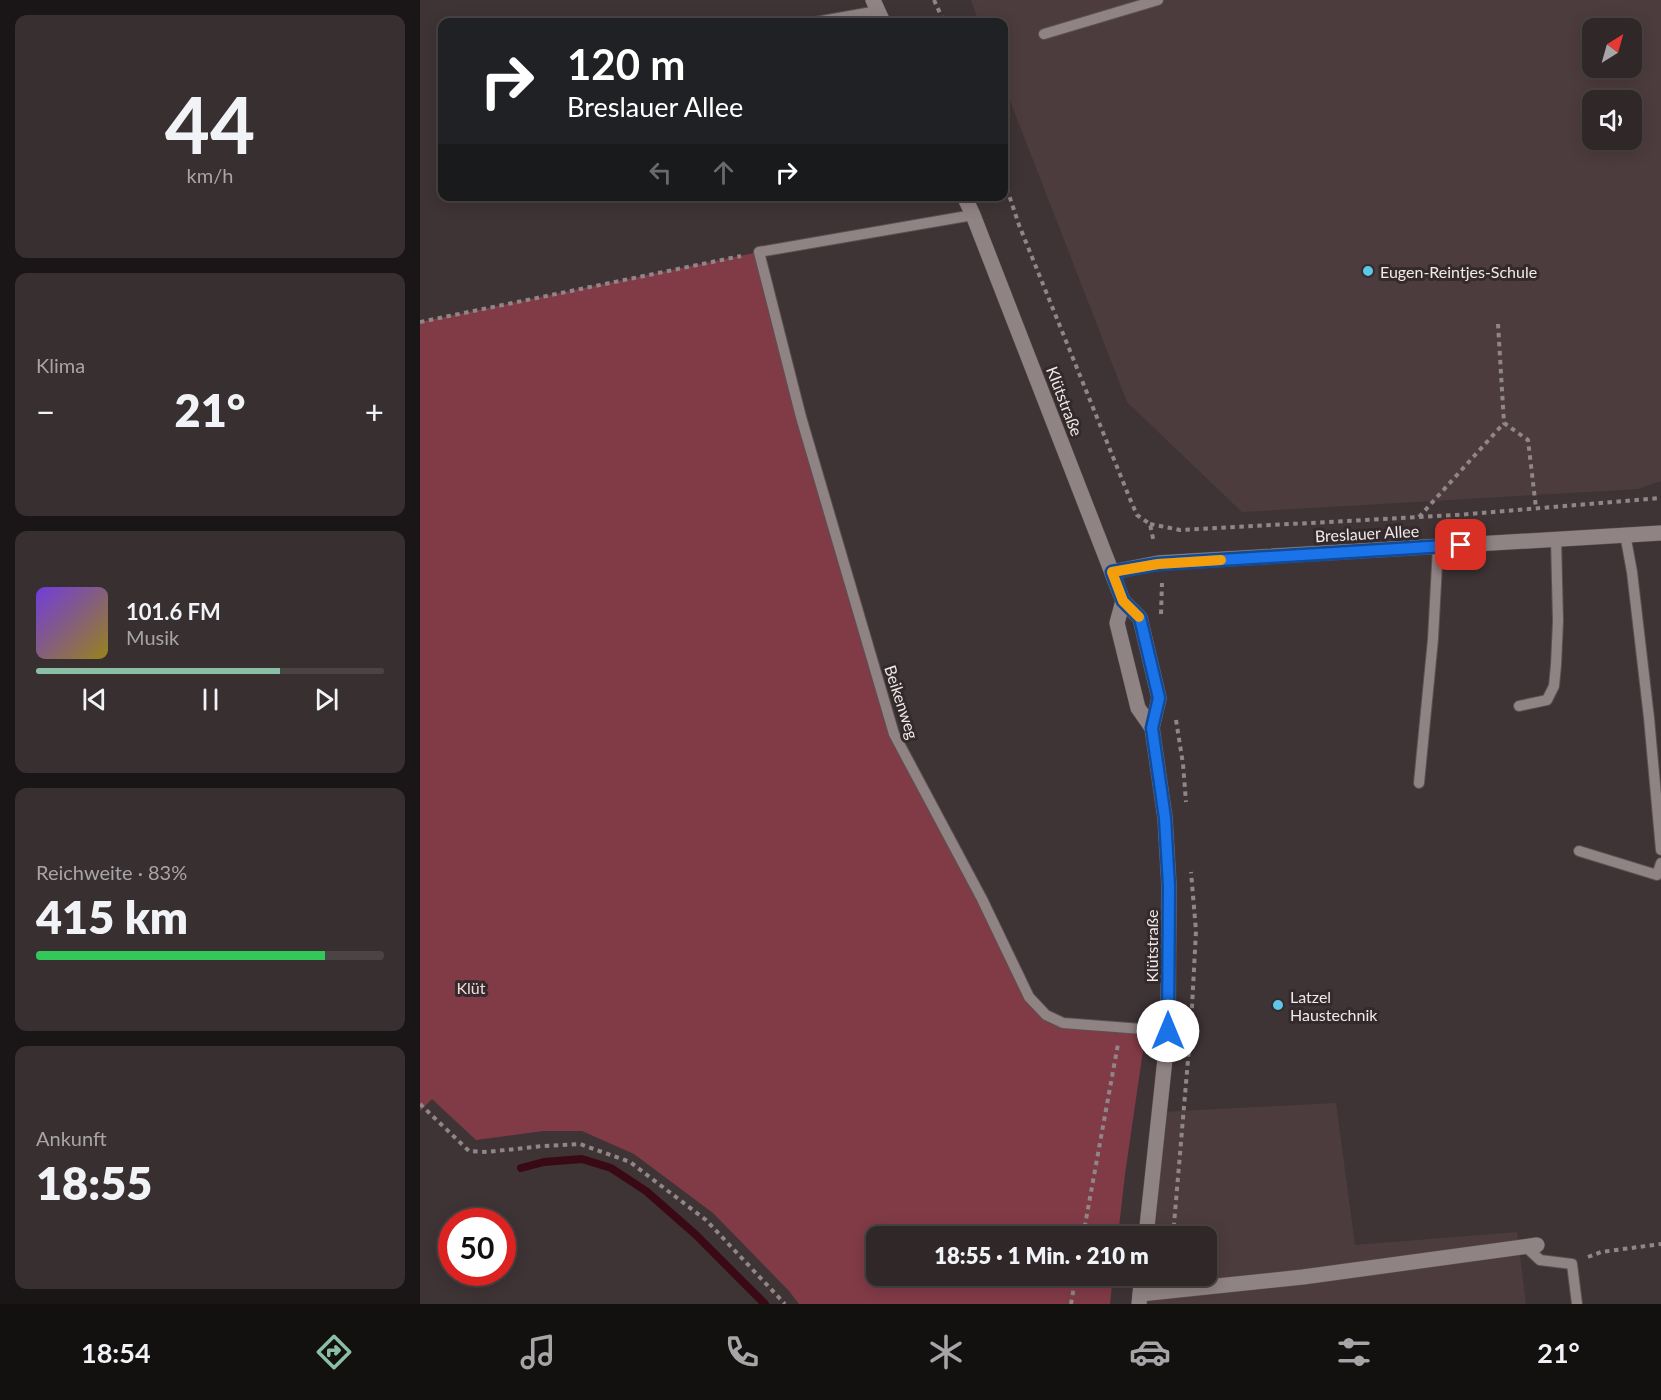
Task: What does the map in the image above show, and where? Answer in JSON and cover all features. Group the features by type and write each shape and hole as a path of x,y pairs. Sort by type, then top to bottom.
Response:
{"main road":[{"name":"Klütstraße","path":"966,201 1123,601 1140,618 1159,698 1152,728 1165,818 1169,886 1168,1031 1147,1226"},
{"name":"Breslauer Allee","path":"1112,572 1158,564 1661,533"},
{"name":"Klütstraße","path":"1123,601 1117,623 1138,708 1152,728"},
{"path":"1140,1299 1531,1246"}],"lane":[{"path":"1044,34 1158,0"},
{"path":"839,18 878,11"},
{"path":"759,252 973,214"},
{"name":"Beikenweg","path":"759,252 801,417 894,734 982,900 1029,997 1046,1015 1063,1023 1168,1031"},
{"path":"1625,534 1632,572 1649,718 1661,849"},
{"path":"1519,706 1547,700 1554,686 1557,621 1556,539"},
{"path":"1419,783 1433,639 1438,546"},
{"path":"1580,851 1657,875 1661,863"},
{"path":"1531,1246 1540,1260 1572,1264 1577,1304"}],"path":[{"path":"934,0 942,18"},
{"path":"1008,192 1019,225 1130,499 1137,515 1150,524 1180,530 1419,516 1661,498"},
{"path":"420,322 759,252"},
{"path":"1419,516 1504,423 1498,324"},
{"path":"1504,423 1528,440 1536,508"},
{"path":"1150,524 1162,584 1161,615"},
{"path":"1085,1226 1120,1028"},
{"path":"420,1104 469,1151 488,1152 580,1144 630,1162 706,1220 785,1304"},
{"path":"1572,1264 1600,1252 1661,1244"},
{"path":"1071,1304 1074,1286"}],"shaded area":[{"name":"Eugen-Reintjes-Schule","path":"971,0 1661,0 1661,481 1638,489 1242,512 1127,402 1008,95 1008,18 978,18"},
{"path":"1336,1103 1355,1245 1517,1232 1526,1304 1139,1304 1141,1286 1217,1286 1217,1226 1147,1226 1160,1112"}],"green space":[{"name":"Klüt","path":"759,252 894,734 1029,997 1063,1023 1146,1030 1119,1226 866,1226 866,1286 1112,1286 1110,1304 799,1304 713,1213 634,1154 582,1131 543,1131 476,1140 432,1099 420,1111 420,322"}],"waterway":[{"path":"521,1168 544,1162 582,1159 611,1168 646,1191 695,1234 765,1304"}],"slow traffic":[{"path":"1139,617 1123,601 1112,572 1158,564 1221,560"}],"place":[{"name":"Eugen-Reintjes-Schule","path":"1368,271"},
{"name":"Latzel Haustechnik","path":"1278,1005"}],"route":[{"path":"1168,1031 1169,886 1165,818 1152,728 1159,698 1140,618 1123,601 1112,572 1158,564 1461,545"}]}
